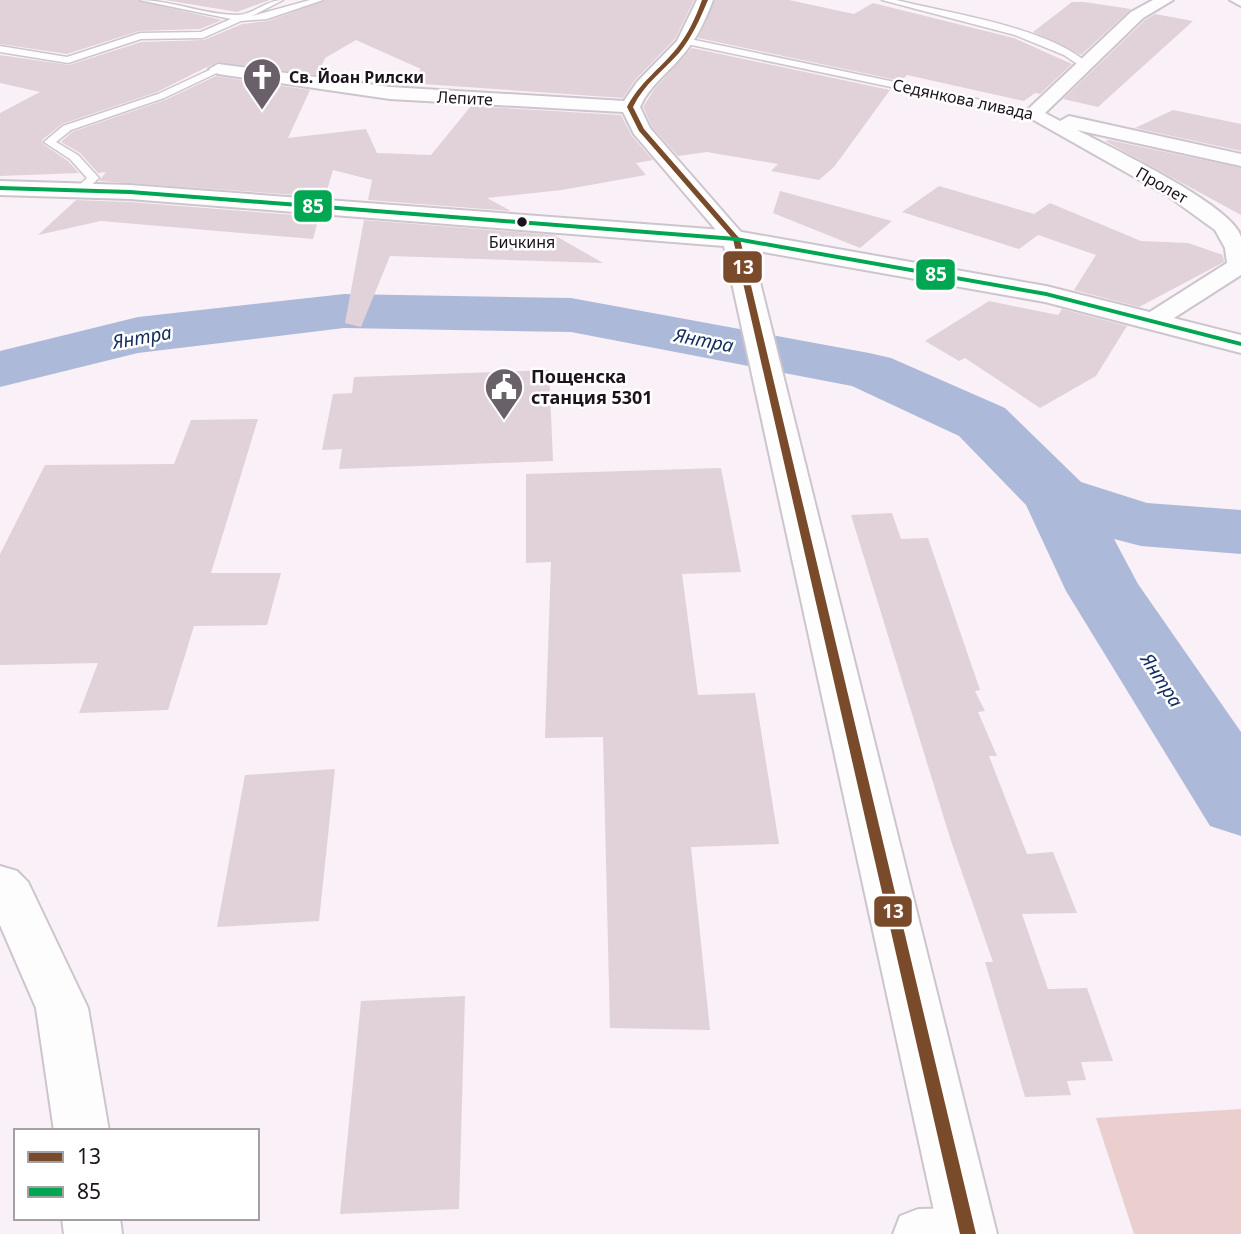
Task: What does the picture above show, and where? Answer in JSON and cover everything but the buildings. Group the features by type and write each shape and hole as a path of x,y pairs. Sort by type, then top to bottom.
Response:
{"main road":[{"path":"0,188 81,189 736,239 1046,294 1241,344"},
{"path":"736,239 779,423 951,1233"},
{"path":"0,885 11,896 62,1008 82,1129"}],"street":[{"path":"705,0 685,41 649,76 637,91 630,107 640,130 736,239"},
{"path":"1033,114 1137,15 1165,0"},
{"name":"Лепите","path":"218,69 390,93 630,107"},
{"name":"Седянкова ливада","path":"1033,114 1241,160"},
{"name":"Пролет","path":"1033,114 1176,191 1224,226 1236,248 1239,266 1154,320"}],"lane":[{"path":"143,0 237,18 264,17 319,0"},
{"path":"0,49 68,60 140,36 177,38 203,35 279,0"},
{"path":"887,0 1021,35 1072,54 1086,66"},
{"name":"Седянкова ливада","path":"685,41 1033,114"},
{"path":"81,189 93,178 74,157 49,142 67,128 161,96 218,69"}],"shaded area":[{"path":"1241,1109 1241,1234 1134,1234 1096,1118"}],"waterway":[{"name":"Янтра","path":"0,369 138,335 344,311 571,315 869,371 982,422 1057,497"},
{"path":"1057,497 1141,524 1241,532"},
{"name":"Янтра","path":"1057,497 1104,591 1241,802"}],"transit line":[{"name":"13","path":"705,0 683,44 643,86 630,107 641,130 736,239 968,1234"},
{"name":"85","path":"0,188 130,192 736,239 1046,294 1241,344"}],"place":[{"name":"Св. Йоан Рилски","path":"262,111"},
{"name":"Бичкиня","path":"522,222"},
{"name":"Пощенска станция 5301","path":"504,421"}]}
